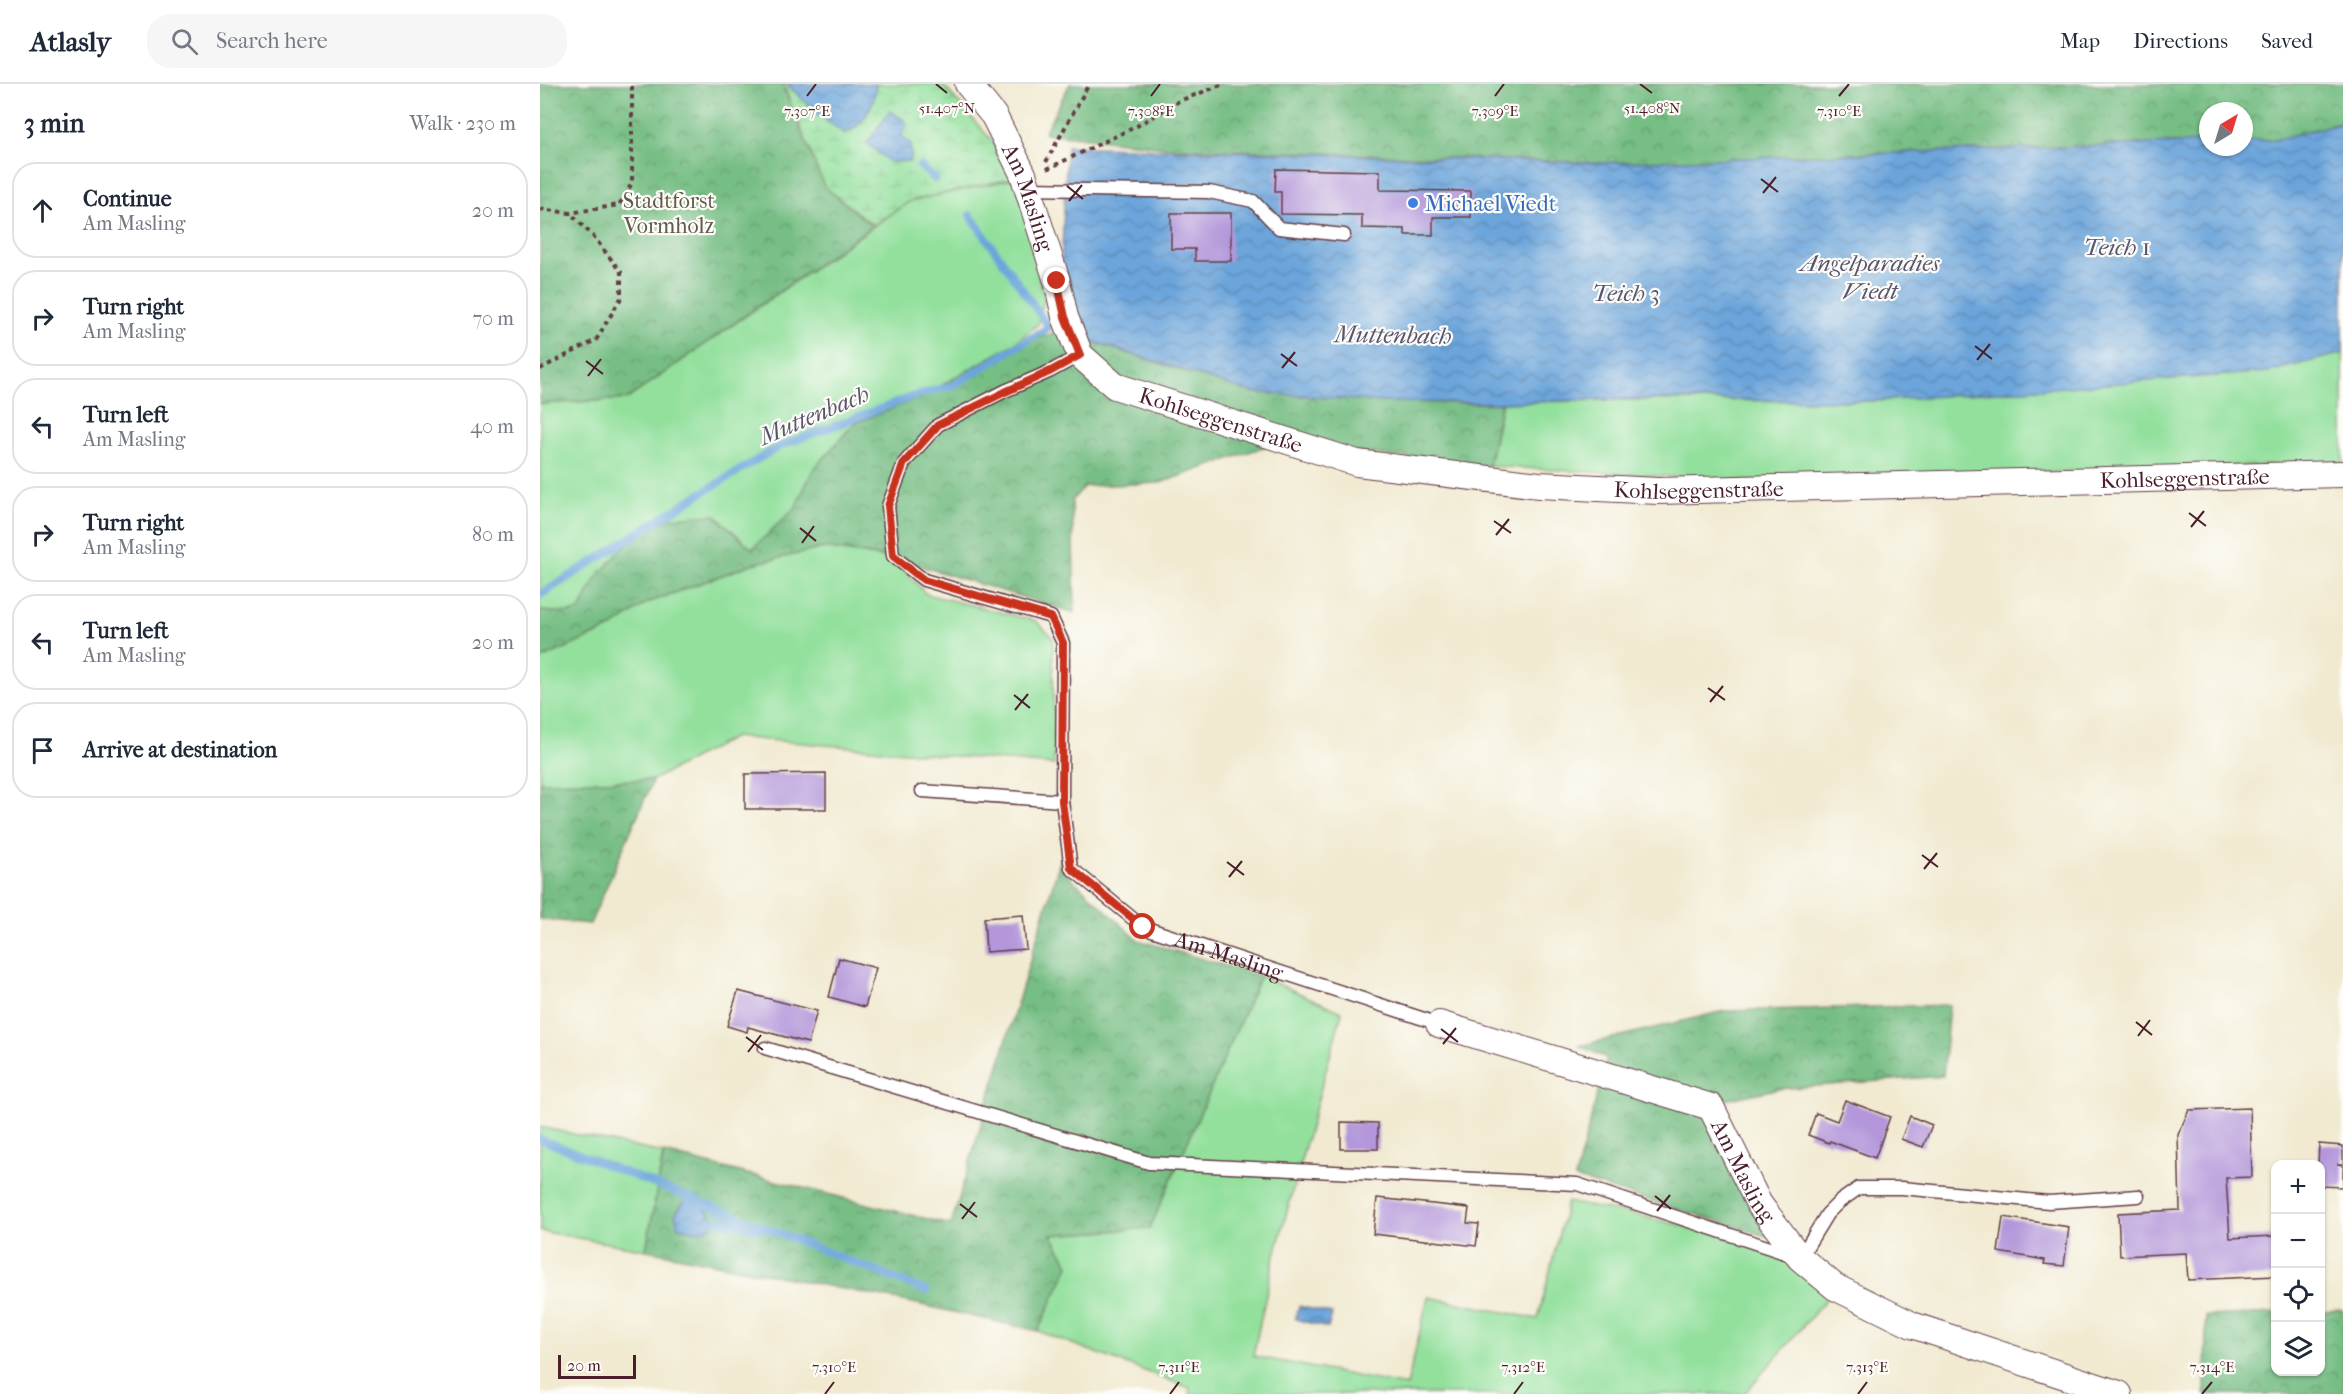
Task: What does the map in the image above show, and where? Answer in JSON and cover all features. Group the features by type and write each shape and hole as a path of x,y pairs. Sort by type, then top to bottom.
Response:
{"street":[{"name":"Am Masling","path":"968,84 994,116 1023,174 1057,281 1065,317 1080,355"},
{"name":"Kohlseggenstraße","path":"1080,355 1114,386 1357,463 1539,485 1658,491 2343,474"},
{"name":"Am Masling","path":"1439,1024 1711,1107 1759,1204 1800,1258 1835,1287 1912,1325 2119,1394"}],"lane":[{"path":"1027,189 1209,192 1253,201 1279,228 1344,235"},
{"name":"Am Masling","path":"1080,355 938,425 904,463 888,506 893,556 924,580 1051,617 1063,643 1062,801 1071,868 1143,927 1439,1024"},
{"path":"922,791 1062,801"},
{"path":"765,1048 1149,1163 1577,1184 1800,1258 1827,1214 1859,1188 1902,1188 2049,1202 2138,1196"}],"path":[{"path":"540,209 570,213 619,205 632,183 632,84"},
{"path":"1089,84 1040,172 1137,126 1179,101 1224,84"},
{"path":"540,369 596,340 621,298 621,272 594,236 570,213"}],"green space":[{"name":"Stadtforst Vormholz","path":"540,84 782,84 824,186 872,226 627,399 540,404"},
{"path":"783,84 942,84 993,142 1014,178 910,201 873,225 824,186"},
{"path":"1070,84 2343,84 2343,122 2274,140 2253,141 2253,102 2199,102 2199,142 1597,163 1175,148 1044,133"},
{"path":"1014,179 1049,281 1038,324 1014,344 921,397 854,424 813,470 795,508 752,549 715,516 596,578 580,610 570,613 540,611 540,404 627,399 910,201"},
{"path":"1058,331 1251,392 1385,402 1501,403 1489,466 1272,444 1160,483 1085,486 1072,500 1075,613 894,558 824,548 752,564 647,603 611,628 540,659 540,611 570,613 580,610 596,578 619,552 655,519 715,515 752,549 795,508 813,470 854,424 921,397 1014,344"},
{"path":"2343,353 2343,463 1741,481 1489,466 1502,403 1608,400 1875,401 2135,379 2268,372"},
{"path":"824,548 894,559 926,594 1036,621 1053,638 1054,765 734,737 653,780 540,782 540,659 611,628 647,603 752,564"},
{"path":"653,780 590,924 540,919 540,782"},
{"path":"1062,854 1067,874 1138,940 1260,976 1150,1228 1051,1235 1069,1265 1038,1331 904,1301 646,1250 664,1153 951,1225"},
{"path":"1260,976 1342,1012 1273,1262 1253,1356 1407,1386 1428,1297 1538,1319 1567,1202 1715,1233 1780,1256 1831,1294 1744,1394 1189,1394 1190,1388 1038,1331 1069,1265 1051,1235 1150,1228"},
{"path":"1949,1005 1943,1076 1777,1089 1705,1104 1770,1237 1575,1178 1607,1058 1580,1046 1724,1011"},
{"path":"540,1127 663,1153 646,1250 540,1231"},
{"path":"2343,1310 2343,1394 2205,1394 2206,1316 2271,1313 2271,1376 2325,1376 2325,1311"}],"water":[{"path":"787,84 876,84 871,107 867,114 857,126 844,133 817,114"},
{"path":"890,111 904,120 907,125 901,135 911,144 911,161 890,162 867,143"},
{"name":"Angelparadies Viedt","path":"2343,123 2343,353 2269,372 1875,401 1609,399 1501,403 1385,402 1251,392 1058,330 1067,146 1597,163 2199,142 2199,156 2253,156 2253,141 2274,140"},
{"path":"688,1197 700,1202 715,1220 711,1227 700,1231 678,1227 675,1214"},
{"path":"1299,1306 1332,1314 1328,1328 1295,1319"}],"building":[{"path":"1276,169 1380,171 1380,190 1471,191 1471,217 1433,217 1433,235 1405,235 1405,229 1362,228 1362,215 1281,214 1281,192 1275,192"},
{"path":"1171,213 1231,213 1231,261 1195,261 1195,249 1171,249"},
{"path":"826,773 826,809 745,809 745,774"},
{"path":"1023,915 1026,949 986,952 984,918"},
{"path":"839,958 876,968 865,1007 829,997"},
{"path":"738,991 817,1011 808,1043 748,1027 747,1032 727,1026"},
{"path":"1845,1100 1890,1117 1875,1158 1808,1135 1816,1113 1837,1121"},
{"path":"2250,1108 2252,1177 2226,1178 2230,1238 2271,1236 2271,1276 2188,1280 2186,1253 2120,1256 2118,1213 2180,1210 2178,1135 2189,1110"},
{"path":"1910,1116 1932,1125 1923,1147 1901,1139"},
{"path":"1341,1122 1378,1123 1378,1149 1341,1149"},
{"path":"2319,1144 2343,1146 2343,1164 2337,1164 2343,1165 2343,1187 2325,1186 2325,1160 2318,1160"},
{"path":"1377,1198 1469,1208 1467,1223 1479,1224 1476,1246 1373,1234"},
{"path":"2003,1217 2069,1227 2064,1266 2044,1264 2045,1260 1998,1252"}],"waterway":[{"path":"920,166 935,179"},
{"name":"Muttenbach","path":"540,595 780,446 920,394 954,385 1049,327 970,215"},
{"path":"540,1139 926,1291"},
{"path":"715,1220 760,1229"}],"place":[{"name":"Michael Viedt","path":"1413,203"}],"route":[{"path":"1057,281 1065,317 1080,355 938,425 904,463 888,506 893,556 924,580 1051,617 1063,643 1062,801 1071,868 1143,927"}],"water label":[{"name":"Teich 1","path":"2117,247"},
{"name":"Teich 3","path":"1626,293"}]}
